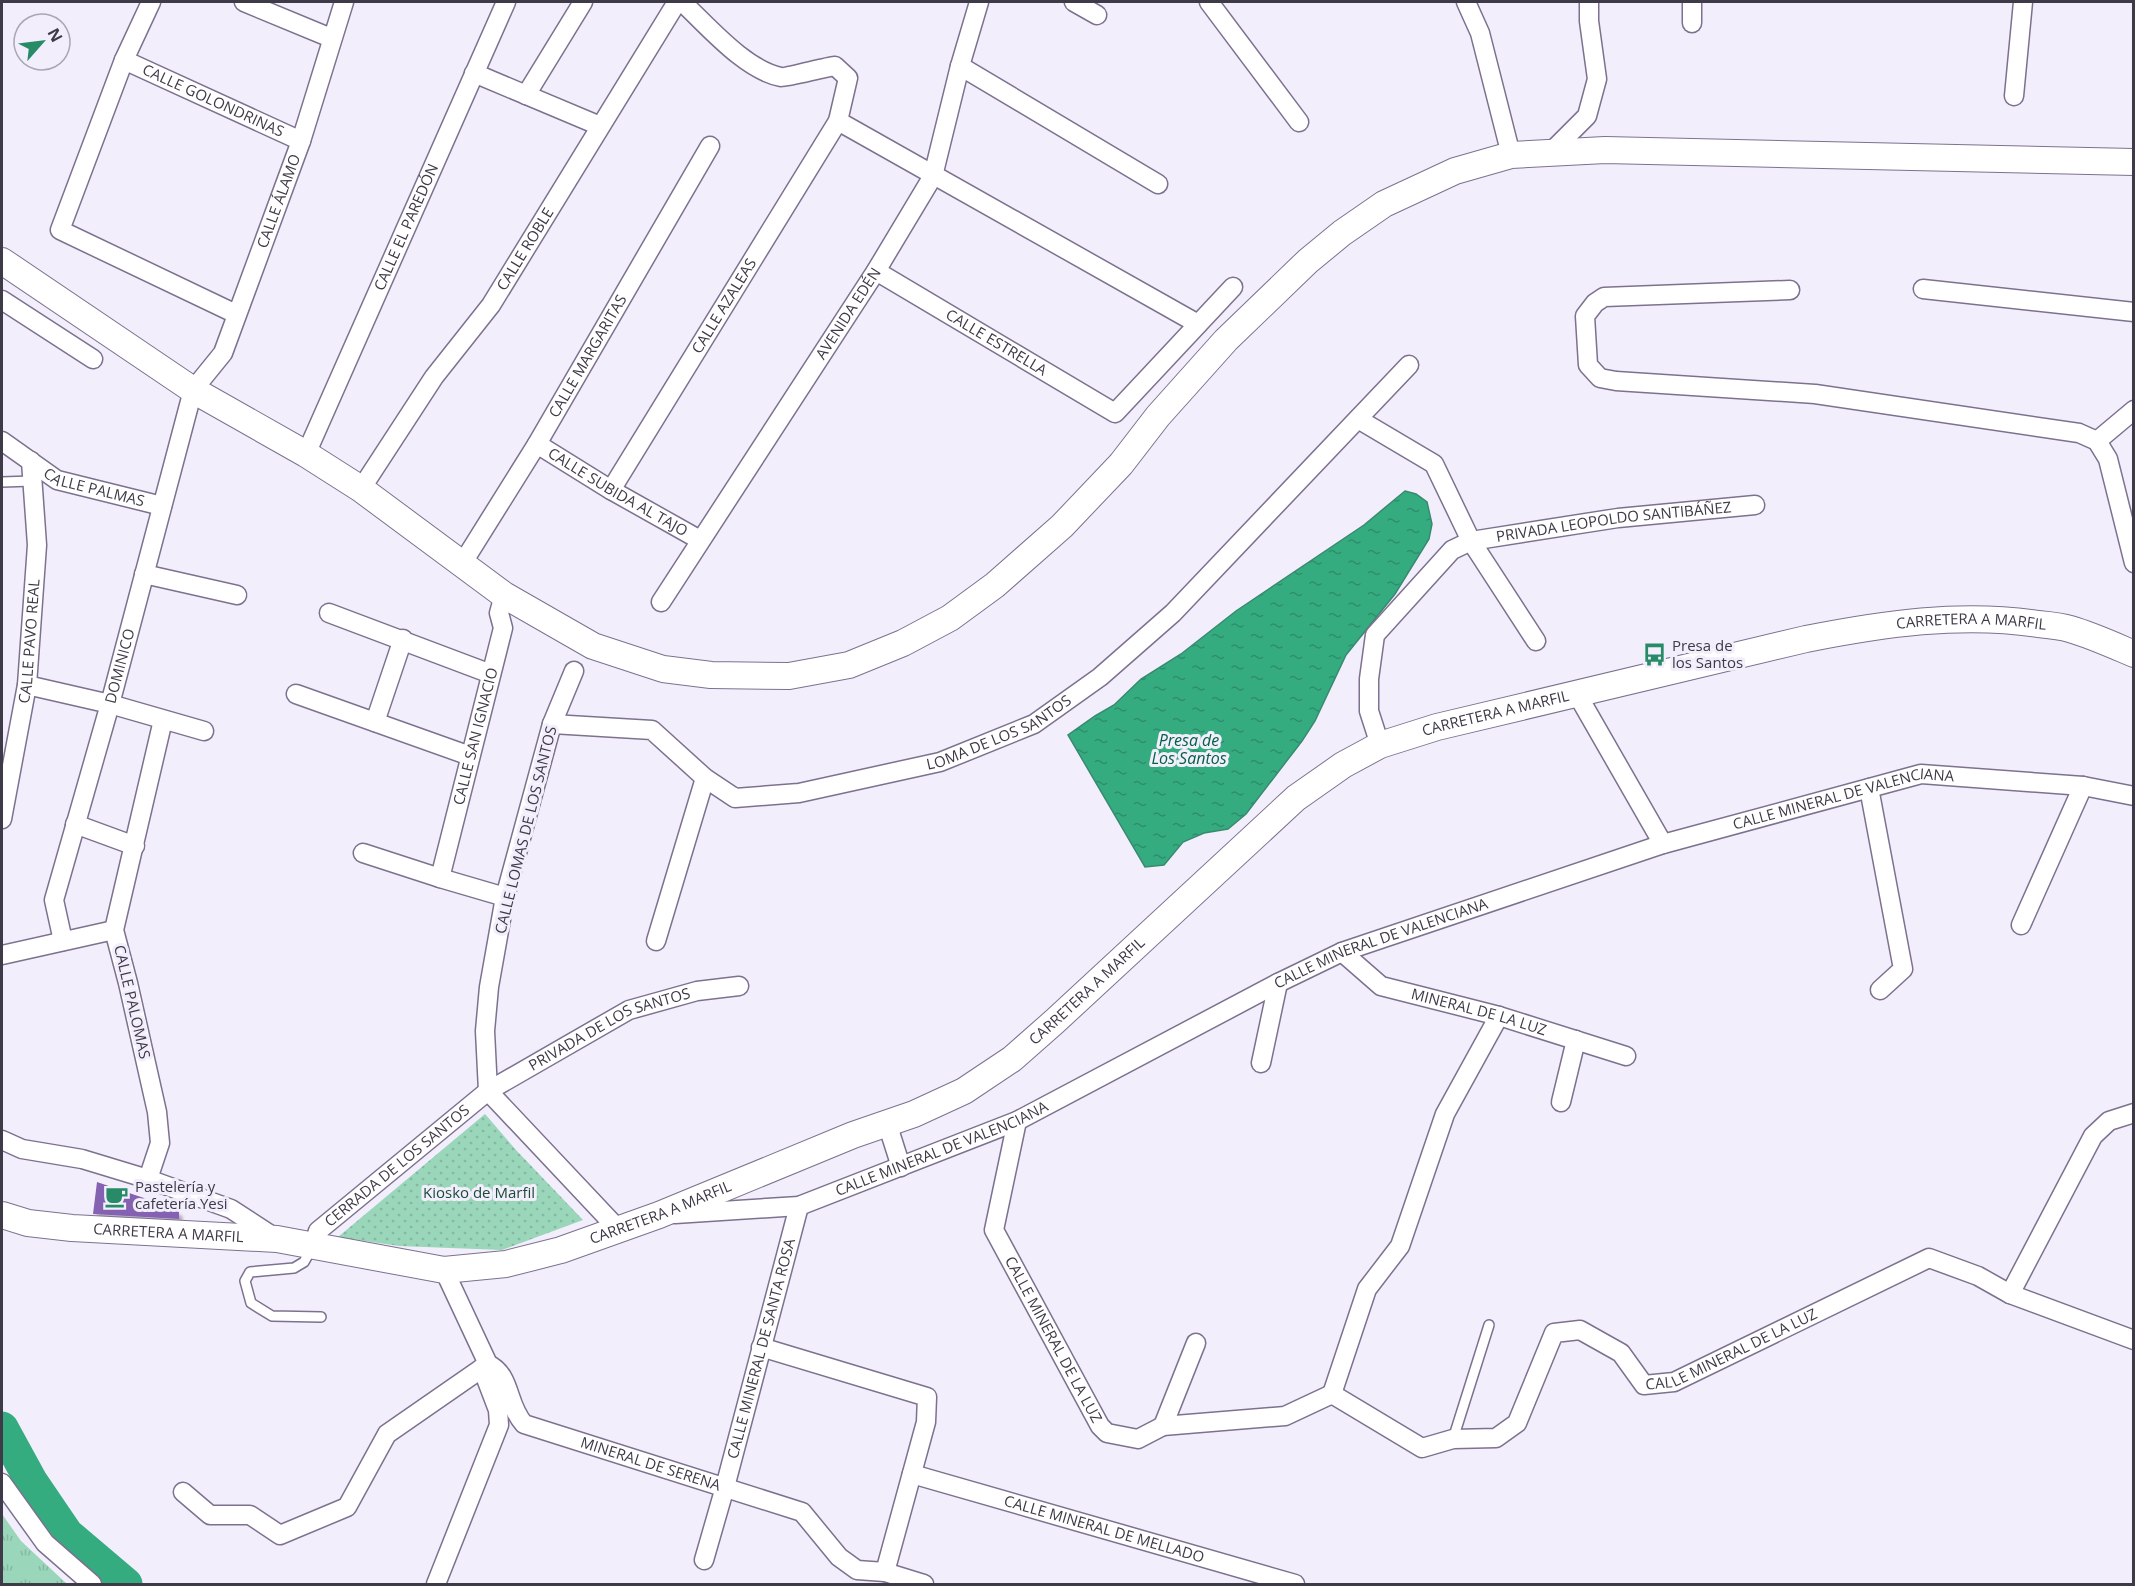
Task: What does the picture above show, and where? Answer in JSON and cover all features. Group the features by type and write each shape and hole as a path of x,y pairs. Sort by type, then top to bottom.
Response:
{"street":[{"name":"CALLE GOLONDRINAS","path":"151,2 124,60 60,230 236,314"},
{"path":"244,2 332,38"},
{"name":"CALLE ÁLAMO","path":"193,390 223,353 301,141 344,2"},
{"name":"CALLE EL PAREDÓN","path":"306,454 506,2"},
{"path":"526,95 584,2"},
{"name":"CALLE ROBLE","path":"361,489 434,377 491,305 677,2"},
{"name":"CALLE AZALEAS","path":"611,490 838,121 848,78 835,66 782,78 773,74 747,62 682,2"},
{"name":"AVENIDA EDÉN","path":"661,602 876,272 933,176 960,66 979,2"},
{"path":"1074,2 1097,15"},
{"path":"1209,2 1299,122"},
{"path":"1466,2 1480,33 1511,155"},
{"path":"1549,154 1587,116 1597,79 1589,21 1589,2"},
{"path":"1692,2 1692,23"},
{"path":"2014,96 2024,2"},
{"name":"CALLE GOLONDRINAS","path":"124,60 301,141"},
{"path":"960,66 1158,184"},
{"path":"474,73 600,126"},
{"path":"838,121 1197,324 1233,287"},
{"name":"CALLE MARGARITAS","path":"462,564 537,444 710,146"},
{"path":"2,261 193,390 306,454 361,489 504,595 593,646 663,669 711,675 789,676 849,665 903,643 950,618 995,585 1062,526 1121,464 1158,416 1227,340 1308,261 1342,232 1384,204 1455,171 1511,155 1605,150 2133,162"},
{"name":"CALLE ESTRELLA","path":"876,272 1114,413 1197,324"},
{"path":"1790,290 1604,297 1595,303 1585,316 1588,365 1600,378 1616,381 1815,394 2079,433 2097,441 2108,459 2133,563"},
{"path":"1923,290 2133,312"},
{"path":"2,300 93,358"},
{"name":"LOMA DE LOS SANTOS","path":"552,724 652,730 705,778 735,798 799,793 940,762 1034,724 1100,677 1173,613 1410,365"},
{"name":"DOMINICO","path":"63,941 54,900 110,704 193,390"},
{"path":"2097,441 2133,410"},
{"path":"1358,419 1434,464 1471,541 1536,641"},
{"name":"CALLE PALMAS","path":"2,441 57,480 162,506"},
{"name":"CALLE SUBIDA AL TAJO","path":"537,444 611,490 700,540"},
{"name":"CALLE PAVO REAL","path":"2,819 27,685 37,545 31,462"},
{"name":"PRIVADA LEOPOLDO SANTIBÁÑEZ","path":"1471,541 1618,518 1755,505"},
{"path":"1380,744 1368,711 1369,679 1375,635 1452,550 1471,541"},
{"path":"144,574 237,595"},
{"name":"CALLE SAN IGNACIO","path":"440,878 503,628 498,613 504,595"},
{"path":"329,613 491,674"},
{"name":"CARRETERA A MARFIL","path":"2,1215 28,1223 72,1228 277,1239 444,1270 506,1264 561,1250 659,1215 853,1135 914,1114 964,1091 1011,1059 1296,798 1343,765 1380,744 1437,727 1577,693 1857,629 1936,621 2013,620 2068,628 2133,654"},
{"path":"375,722 403,639"},
{"name":"CALLE LOMAS DE LOS SANTOS","path":"488,1091 485,1031 489,987 505,897 552,724 573,671"},
{"path":"27,685 110,704 204,731"},
{"path":"1577,693 1663,844"},
{"path":"296,694 470,756"},
{"name":"CALLE PALOMAS","path":"148,1179 160,1143 157,1112 129,983 114,930 163,720"},
{"name":"CALLE MINERAL DE VALENCIANA","path":"659,1215 799,1206 1017,1121 1278,983 1342,952 1663,844 1921,774 2083,786 2133,796"},
{"path":"656,940 705,778"},
{"path":"2021,926 2083,786"},
{"path":"1869,788 1903,969 1880,990"},
{"path":"75,824 135,846"},
{"path":"363,853 505,897"},
{"path":"2,955 114,930"},
{"name":"MINERAL DE LA LUZ","path":"1342,952 1381,986 1499,1016 1626,1056"},
{"path":"1261,1063 1278,983"},
{"name":"PRIVADA DE LOS SANTOS","path":"488,1091 629,1010 697,991 739,986"},
{"path":"1332,1394 1367,1289 1400,1246 1446,1114 1499,1016"},
{"path":"1561,1102 1576,1040"},
{"path":"488,1091 618,1229"},
{"name":"CERRADA DE LOS SANTOS","path":"314,1245 318,1232 488,1091"},
{"path":"2010,1294 2093,1136 2109,1121 2133,1113"},
{"name":"CALLE MINERAL DE LA LUZ","path":"1017,1121 994,1230 1100,1426 1107,1433 1138,1439 1163,1426 1285,1416 1332,1394 1422,1448 1453,1439 1496,1438 1517,1423 1554,1333 1580,1330 1621,1353 1644,1385 1674,1382 1929,1258 1978,1276 2010,1294 2133,1340"},
{"path":"887,1123 902,1167"},
{"path":"2,1140 22,1149 82,1159 148,1179 231,1209 277,1239"},
{"name":"CALLE MINERAL DE SANTA ROSA","path":"704,1560 799,1206"},
{"name":"MINERAL DE SERENA","path":"444,1270 485,1366 498,1369 506,1384 515,1414 524,1424 802,1512 855,1577 885,1572 924,1584"},
{"path":"1163,1426 1196,1343"},
{"path":"761,1347 927,1397 927,1422 885,1572"},
{"path":"183,1492 210,1515 250,1515 280,1535 347,1507 387,1434 485,1366 498,1410 499,1425 436,1584"},
{"name":"CALLE MINERAL DE MELLADO","path":"912,1474 1295,1584"},
{"path":"2,1483 45,1543 92,1584"}],"lane":[{"path":"2,482 32,481"},
{"path":"314,1245 304,1262 294,1268 250,1272 245,1281 251,1303 272,1316 321,1317"},
{"path":"1453,1439 1489,1325"}],"green space":[{"name":"Kiosko de Marfil","path":"485,1114 583,1220 502,1250 399,1246 338,1237"},
{"path":"2,1514 21,1541 67,1584 2,1584"}],"water":[{"name":"Presa de Los Santos","path":"1405,491 1416,494 1427,502 1432,524 1429,539 1395,594 1346,655 1315,721 1302,741 1246,814 1228,829 1204,833 1183,842 1164,865 1145,867 1068,735 1114,705 1141,679 1181,654 1236,611 1364,525"}],"building":[{"name":"Pastelería y cafetería Yesi","path":"97,1182 179,1210 179,1219 93,1214"}],"waterway":[{"path":"2,1428 31,1481 67,1534 126,1584"}],"place":[{"name":"Presa de los Santos","path":"1654,655"},
{"name":"Pastelería y cafetería Yesi","path":"117,1196"}]}
